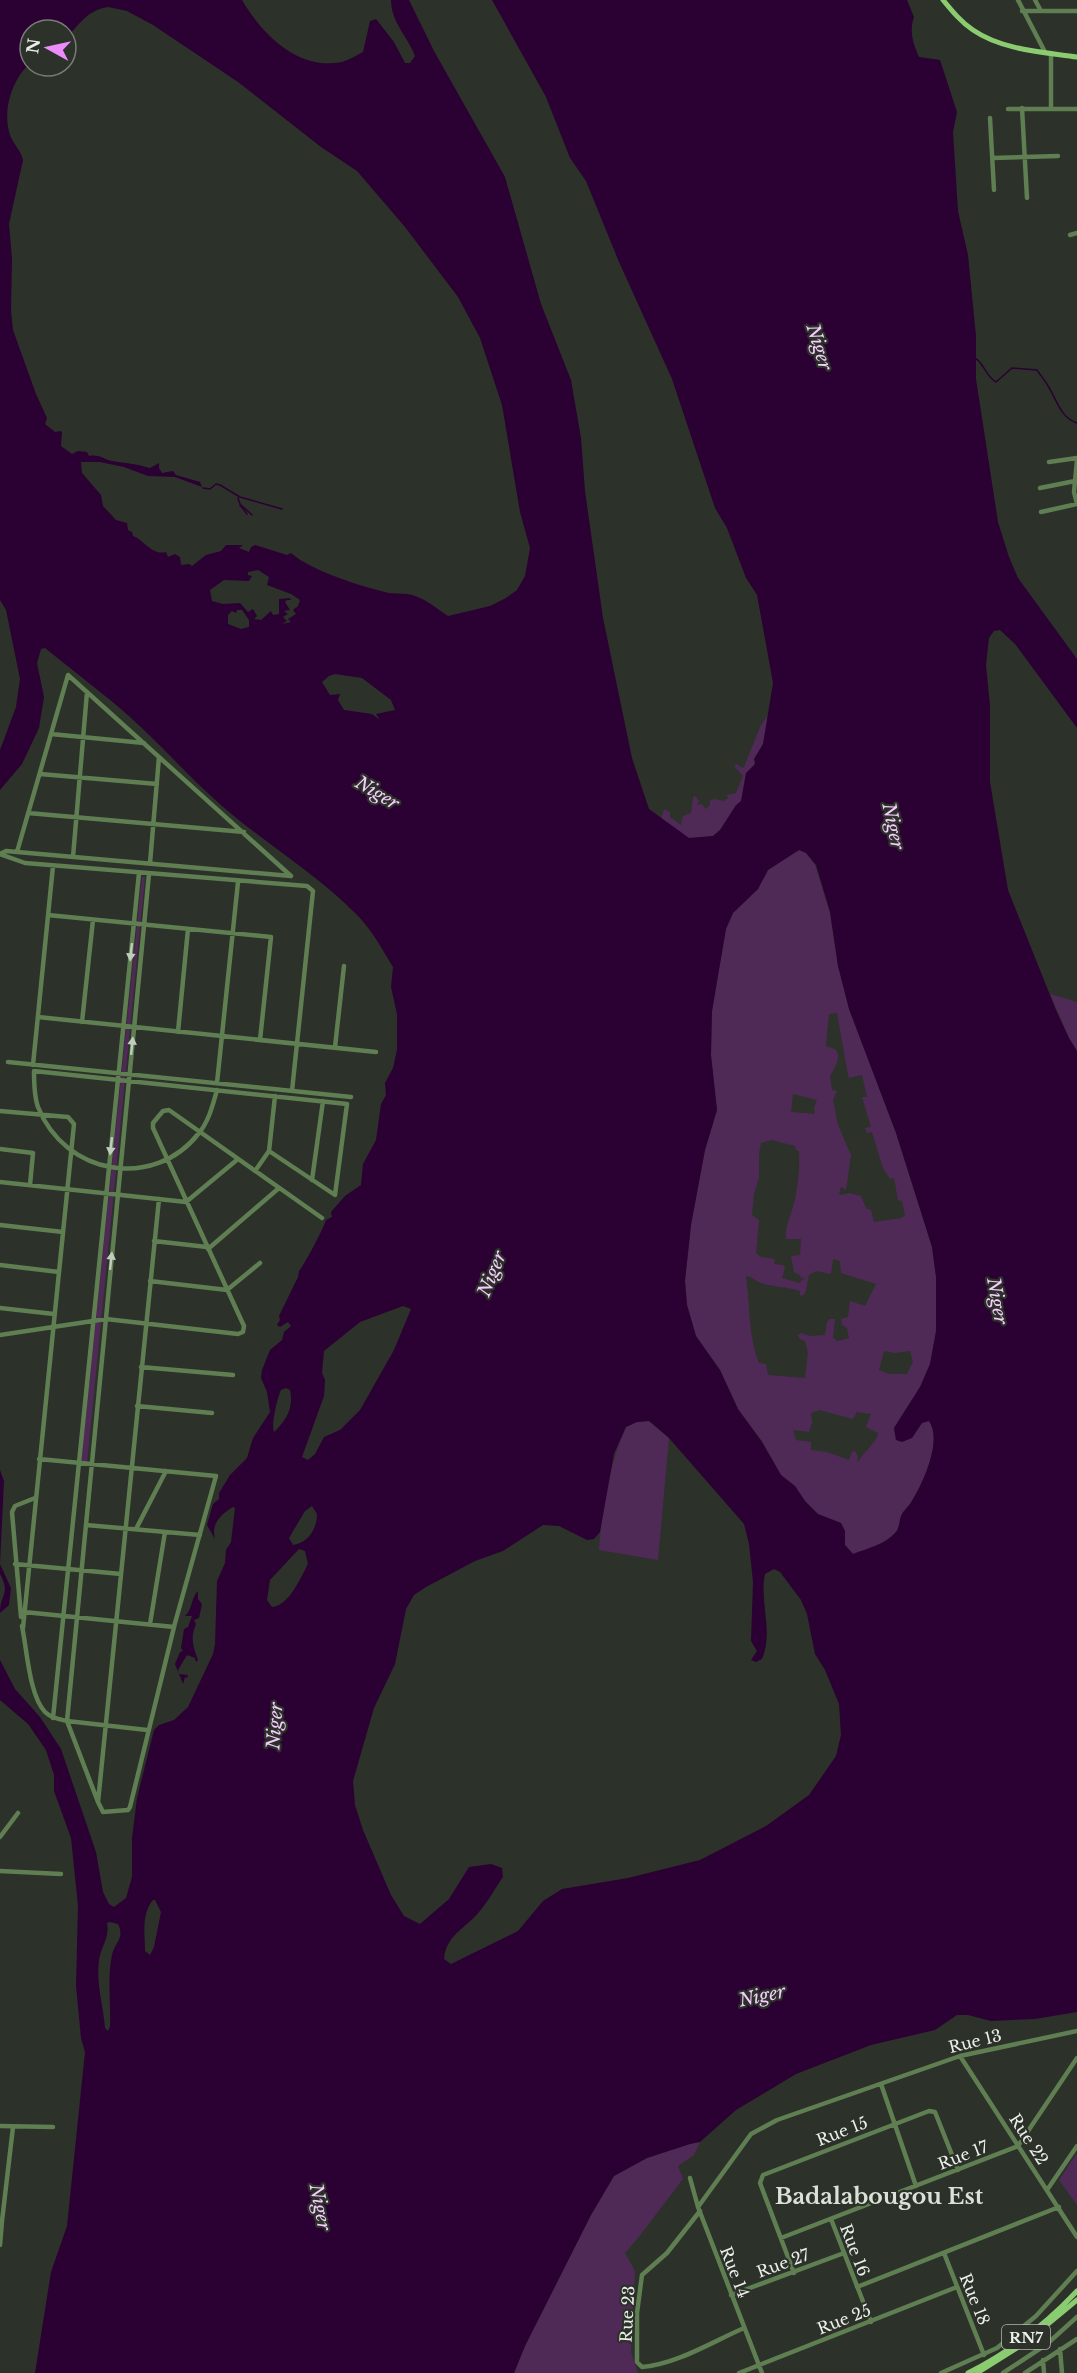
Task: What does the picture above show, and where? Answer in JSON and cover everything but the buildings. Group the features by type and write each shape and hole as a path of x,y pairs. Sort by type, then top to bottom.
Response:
{"main road":[{"path":"943,0 960,20 991,40 1077,57"},
{"name":"RN7","path":"968,2373 1023,2339 1053,2315 1077,2291"},
{"name":"RN7","path":"977,2373 1025,2343 1077,2300"}],"street":[{"path":"1018,0 1022,11 1048,53 1051,108"},
{"path":"1035,0 1041,11"},
{"path":"1022,11 1077,11"},
{"path":"1022,108 1027,198"},
{"path":"1008,109 1077,109"},
{"path":"990,118 994,190"},
{"path":"992,159 1058,156"},
{"path":"1070,235 1077,233"},
{"path":"1041,512 1077,504 1074,496 1077,459 1049,462"},
{"path":"1040,488 1075,481"},
{"path":"0,854 6,851 17,852 73,857 150,863 291,876 68,675 17,852"},
{"path":"73,857 87,692"},
{"path":"51,735 144,742"},
{"path":"150,863 159,756"},
{"path":"40,774 157,784"},
{"path":"28,813 244,832"},
{"path":"0,854 25,863 53,866 307,886 313,891 292,1091"},
{"path":"33,1065 53,866"},
{"path":"53,1718 139,873"},
{"path":"39,1459 79,1462 92,1464 216,1476 147,1730 129,1809 103,1812 67,1721 81,1570 92,1464 129,1081 129,1074 149,874"},
{"path":"217,1083 224,1036 238,882"},
{"path":"48,915 271,937 260,1040"},
{"path":"82,1022 93,920"},
{"path":"178,1032 188,929"},
{"path":"335,1047 344,966"},
{"path":"38,1017 376,1052"},
{"path":"8,1062 119,1077 129,1081 347,1104 335,1195 269,1151"},
{"path":"217,1090 200,1132 179,1152 157,1163 120,1169 109,1168 71,1151 56,1136 38,1106 34,1071 119,1077 129,1074 351,1097"},
{"path":"255,1171 269,1151 275,1096"},
{"path":"312,1179 323,1101"},
{"path":"0,1335 106,1319 241,1333 244,1330 153,1128 153,1123 163,1111 169,1110 322,1218"},
{"path":"0,1111 68,1117 74,1124 23,1628"},
{"path":"0,1149 33,1153 30,1185"},
{"path":"0,1182 186,1202 238,1159"},
{"path":"154,1241 208,1248 279,1188"},
{"path":"98,1802 159,1199"},
{"path":"0,1225 63,1232"},
{"path":"150,1281 227,1290 260,1263"},
{"path":"0,1265 58,1272"},
{"path":"0,1308 54,1314"},
{"path":"141,1367 233,1375"},
{"path":"137,1406 212,1413"},
{"path":"136,1529 166,1471"},
{"path":"35,1498 13,1509 15,1564 34,1691 46,1713 53,1718 147,1730"},
{"path":"86,1524 200,1535"},
{"path":"150,1624 165,1532"},
{"path":"15,1564 121,1574"},
{"path":"24,1612 174,1627"},
{"path":"0,1837 18,1813"},
{"path":"0,1872 61,1874"},
{"name":"Rue 13","path":"699,2209 751,2134 777,2120 960,2056 1077,2031"},
{"name":"Rue 22","path":"960,2056 1077,2237"},
{"path":"1018,2146 1077,2058"},
{"path":"881,2084 916,2186"},
{"name":"Rue 15","path":"781,2238 760,2183 763,2175 929,2110 935,2112 958,2170"},
{"path":"0,2126 52,2127"},
{"path":"0,2245 12,2127"},
{"name":"Rue 17","path":"781,2238 1018,2146"},
{"path":"1047,2190 1077,2146"},
{"name":"Rue 14","path":"690,2178 699,2209 762,2373"},
{"path":"857,2287 1059,2207"},
{"name":"Rue 23","path":"699,2209 667,2253 642,2275 637,2313 637,2362 642,2367 676,2358 744,2328"},
{"name":"Rue 16","path":"831,2219 870,2322"},
{"path":"781,2238 794,2273"},
{"name":"Rue 27","path":"731,2295 844,2253"},
{"name":"Rue 18","path":"944,2253 984,2355"},
{"path":"941,2373 998,2348 1036,2316 1077,2271"},
{"name":"Rue 25","path":"739,2373 957,2287"},
{"path":"1003,2373 1047,2344 1077,2317"},
{"path":"1025,2373 1077,2339"},
{"path":"1060,2349 1062,2373"},
{"path":"1043,2360 1044,2373"}],"shaded area":[{"path":"769,714 763,744 755,764 746,774 742,799 720,830 713,836 689,838 661,819 664,809 670,812 670,817 681,825 683,816 691,813 693,797 695,796 699,801 697,805 701,804 706,809 710,805 710,800 724,801 728,798 727,795 736,793 743,776 734,766 737,764 744,767 761,725"},
{"path":"799,850 806,853 815,865 830,913 838,966 849,1009 896,1133 932,1247 936,1277 936,1331 930,1364 920,1387 894,1428 896,1440 912,1438 922,1423 929,1421 934,1440 929,1463 915,1496 900,1518 899,1527 895,1533 881,1543 853,1554 845,1545 845,1531 841,1523 818,1514 795,1486 781,1475 762,1441 738,1409 720,1370 696,1336 687,1305 685,1281 691,1225 705,1150 717,1110 711,1055 712,1011 726,929 733,913 758,889 768,870","holes":["837,1013 848,1075 849,1078 862,1075 867,1097 862,1097 871,1127 865,1128 867,1133 872,1132 883,1168 890,1179 894,1178 898,1200 902,1201 905,1215 902,1218 874,1222 871,1210 866,1208 861,1196 839,1193 841,1187 846,1190 851,1155 838,1125 833,1100 837,1091 832,1090 830,1076 837,1063 838,1054 826,1044 829,1014","793,1094 817,1100 814,1108 815,1114 791,1112","771,1140 795,1146 799,1151 797,1186 786,1234 786,1239 801,1239 800,1255 791,1256 794,1272 801,1278 805,1278 799,1283 782,1278 785,1268 783,1265 774,1264 775,1259 761,1257 756,1253 759,1220 752,1215 754,1194 759,1178 761,1143","833,1259 840,1261 841,1273 876,1284 865,1306 850,1301 848,1317 841,1319 842,1325 847,1328 849,1338 838,1341 833,1338 835,1319 830,1319 827,1322 825,1335 810,1336 801,1333 798,1335 805,1341 808,1352 805,1378 768,1375 766,1364 759,1363 755,1352 746,1276 764,1284 800,1291 800,1296 805,1294 809,1275 816,1271 831,1274","884,1351 895,1353 910,1351 913,1362 907,1374 889,1374 879,1370","819,1410 853,1419 857,1412 871,1414 866,1427 878,1433 876,1440 857,1463 858,1456 855,1451 852,1452 849,1460 827,1452 811,1450 811,1442 796,1440 793,1430 809,1432 812,1423 811,1413"]},
{"path":"142,877 145,877 87,1463 81,1463"},
{"path":"1050,994 1077,1002 1077,1051 1069,1038"},
{"path":"649,1421 669,1438 658,1560 599,1550 607,1487 620,1442 626,1427 637,1422"},
{"path":"700,2142 694,2155 678,2166 683,2179 625,2253 635,2271 631,2352 638,2373 514,2373 525,2346 591,2215 614,2176 647,2158"},
{"path":"1077,2153 1077,2205 1059,2180"}],"water":[{"name":"Niger","path":"0,0 242,0 260,25 283,47 311,61 326,63 342,62 363,52 370,21 376,19 394,42 405,63 410,63 415,56 394,15 391,0 409,0 434,51 505,177 541,304 571,380 581,438 585,491 603,618 632,758 649,809 689,838 713,836 741,801 746,773 755,764 754,759 763,744 773,683 757,595 746,578 727,528 715,508 672,379 619,262 586,181 570,158 546,97 492,0 907,0 914,17 912,37 919,57 940,60 957,112 953,132 958,211 968,255 976,336 976,379 998,522 1018,578 1077,659 1077,728 1015,644 1000,630 994,631 989,638 986,665 990,706 990,782 1008,890 1056,1010 1077,1051 1077,2012 1035,2019 991,2021 968,2015 957,2015 935,2030 871,2045 796,2074 736,2110 700,2142 647,2158 614,2176 591,2215 525,2346 514,2373 35,2373 51,2272 67,2226 85,2052 81,2038 76,1986 78,1906 71,1838 54,1791 54,1775 46,1750 28,1724 0,1700 0,1660 15,1689 40,1717 61,1749 96,1852 103,1892 109,1904 114,1907 126,1898 132,1877 132,1838 137,1798 154,1730 159,1725 174,1720 188,1707 213,1654 217,1581 225,1563 226,1550 231,1542 235,1508 228,1510 218,1520 214,1529 215,1539 207,1525 213,1504 219,1499 219,1493 230,1475 247,1458 253,1438 270,1412 267,1392 261,1378 262,1370 270,1350 282,1340 284,1332 291,1326 288,1322 280,1327 277,1325 299,1271 326,1220 332,1217 331,1212 345,1196 361,1185 363,1164 376,1140 381,1104 386,1095 385,1083 393,1068 397,1050 397,1014 391,987 393,967 372,933 357,915 325,886 222,806 130,717 45,648 41,649 37,663 44,697 39,728 22,764 0,790 0,750 16,707 20,679 6,610 0,600","holes":["108,7 127,11 153,25 238,82 321,147 357,171 405,227 458,297 480,338 502,405 520,512 530,548 525,576 517,590 506,598 490,606 448,616 417,597 389,593 352,582 311,566 291,553 287,555 255,545 249,552 239,548 243,545 226,545 221,551 206,555 192,566 181,565 180,557 175,554 168,557 166,552 156,552 133,536 128,530 127,523 116,520 103,506 101,495 82,473 81,462 100,462 124,467 148,476 175,477 202,487 200,482 176,475 173,471 162,473 159,463 150,468 89,456 87,452 78,451 72,454 61,446 62,432 55,432 45,424 47,418 13,330 11,311 12,258 9,224 23,160 10,135 7,116 10,96 18,78 18,18 78,18 78,25 84,18","258,570 269,577 267,585 300,600 298,606 293,610 296,614 288,619 291,622 282,624 287,621 283,617 288,614 284,611 290,610 285,602 291,600 290,598 279,599 279,614 273,615 271,611 261,620 254,619 257,616 253,609 248,612 240,603 223,604 212,601 210,590 224,580 249,581 252,576 248,575 248,572","237,610 242,610 249,620 249,627 241,629 228,624 228,615 232,611 236,613","335,674 362,678 391,700 395,710 376,714 380,720 372,714 344,710 338,700 340,694 330,695 322,682","799,850 806,853 816,865 830,912 838,966 849,1009 896,1133 932,1247 936,1277 936,1331 930,1364 920,1387 894,1428 896,1440 902,1442 912,1438 922,1423 929,1421 934,1440 929,1463 915,1496 900,1518 899,1527 895,1533 881,1543 853,1554 845,1545 845,1531 841,1523 818,1514 795,1486 781,1475 762,1442 738,1409 720,1370 696,1336 687,1305 685,1281 691,1225 705,1150 717,1110 711,1055 712,1011 726,929 733,913 758,889 768,870","403,1306 411,1309 394,1350 360,1410 340,1430 324,1437 315,1454 308,1460 302,1457 324,1396 325,1380 322,1373 324,1351 360,1322","286,1388 290,1390 291,1403 285,1419 274,1432 276,1405 281,1390","649,1421 669,1438 744,1524 749,1544 753,1582 751,1641 757,1651 751,1660 756,1662 762,1659 767,1638 765,1574 774,1569 780,1572 801,1600 807,1614 815,1654 825,1670 839,1704 841,1735 836,1756 809,1795 766,1826 700,1860 628,1878 562,1889 543,1901 518,1931 451,1964 444,1959 448,1944 485,1904 503,1877 502,1868 491,1864 469,1867 449,1899 420,1924 404,1916 391,1895 363,1830 355,1805 353,1781 374,1708 395,1664 406,1609 414,1595 426,1587 475,1561 503,1551 543,1525 559,1526 587,1540 594,1539 600,1532 614,1454 626,1427 637,1422","312,1506 317,1514 315,1525 307,1538 293,1545 289,1538 305,1511","299,1549 305,1551 308,1564 289,1596 284,1602 272,1607 267,1600 270,1580","155,1900 161,1912 154,1947 150,1955 145,1951 144,1931 147,1911","107,1923 118,1924 120,1929 120,1937 113,1951 111,1964 108,2031 105,2028 98,1969 107,1933"]},
{"path":"0,1470 4,1481 0,1564"},
{"path":"0,1564 11,1588 9,1605 0,1613 5,1586 0,1574"},
{"path":"198,1591 198,1599 202,1604 199,1618 194,1620 196,1624 193,1638 198,1660 196,1662 195,1658 187,1655 178,1670 179,1674 175,1664 180,1652 183,1651 181,1648 184,1629 188,1627 192,1616 185,1616"},
{"path":"179,1674 188,1675 183,1684"}],"waterway":[{"path":"975,358 996,382 1012,368 1037,370 1063,412 1077,423"},
{"path":"203,488 210,489 216,484 220,485 240,497 282,509"},
{"path":"238,498 240,504 252,515"},
{"path":"240,505 247,514"}],"district":[{"name":"Badalabougou Est","path":"879,2196"}]}
